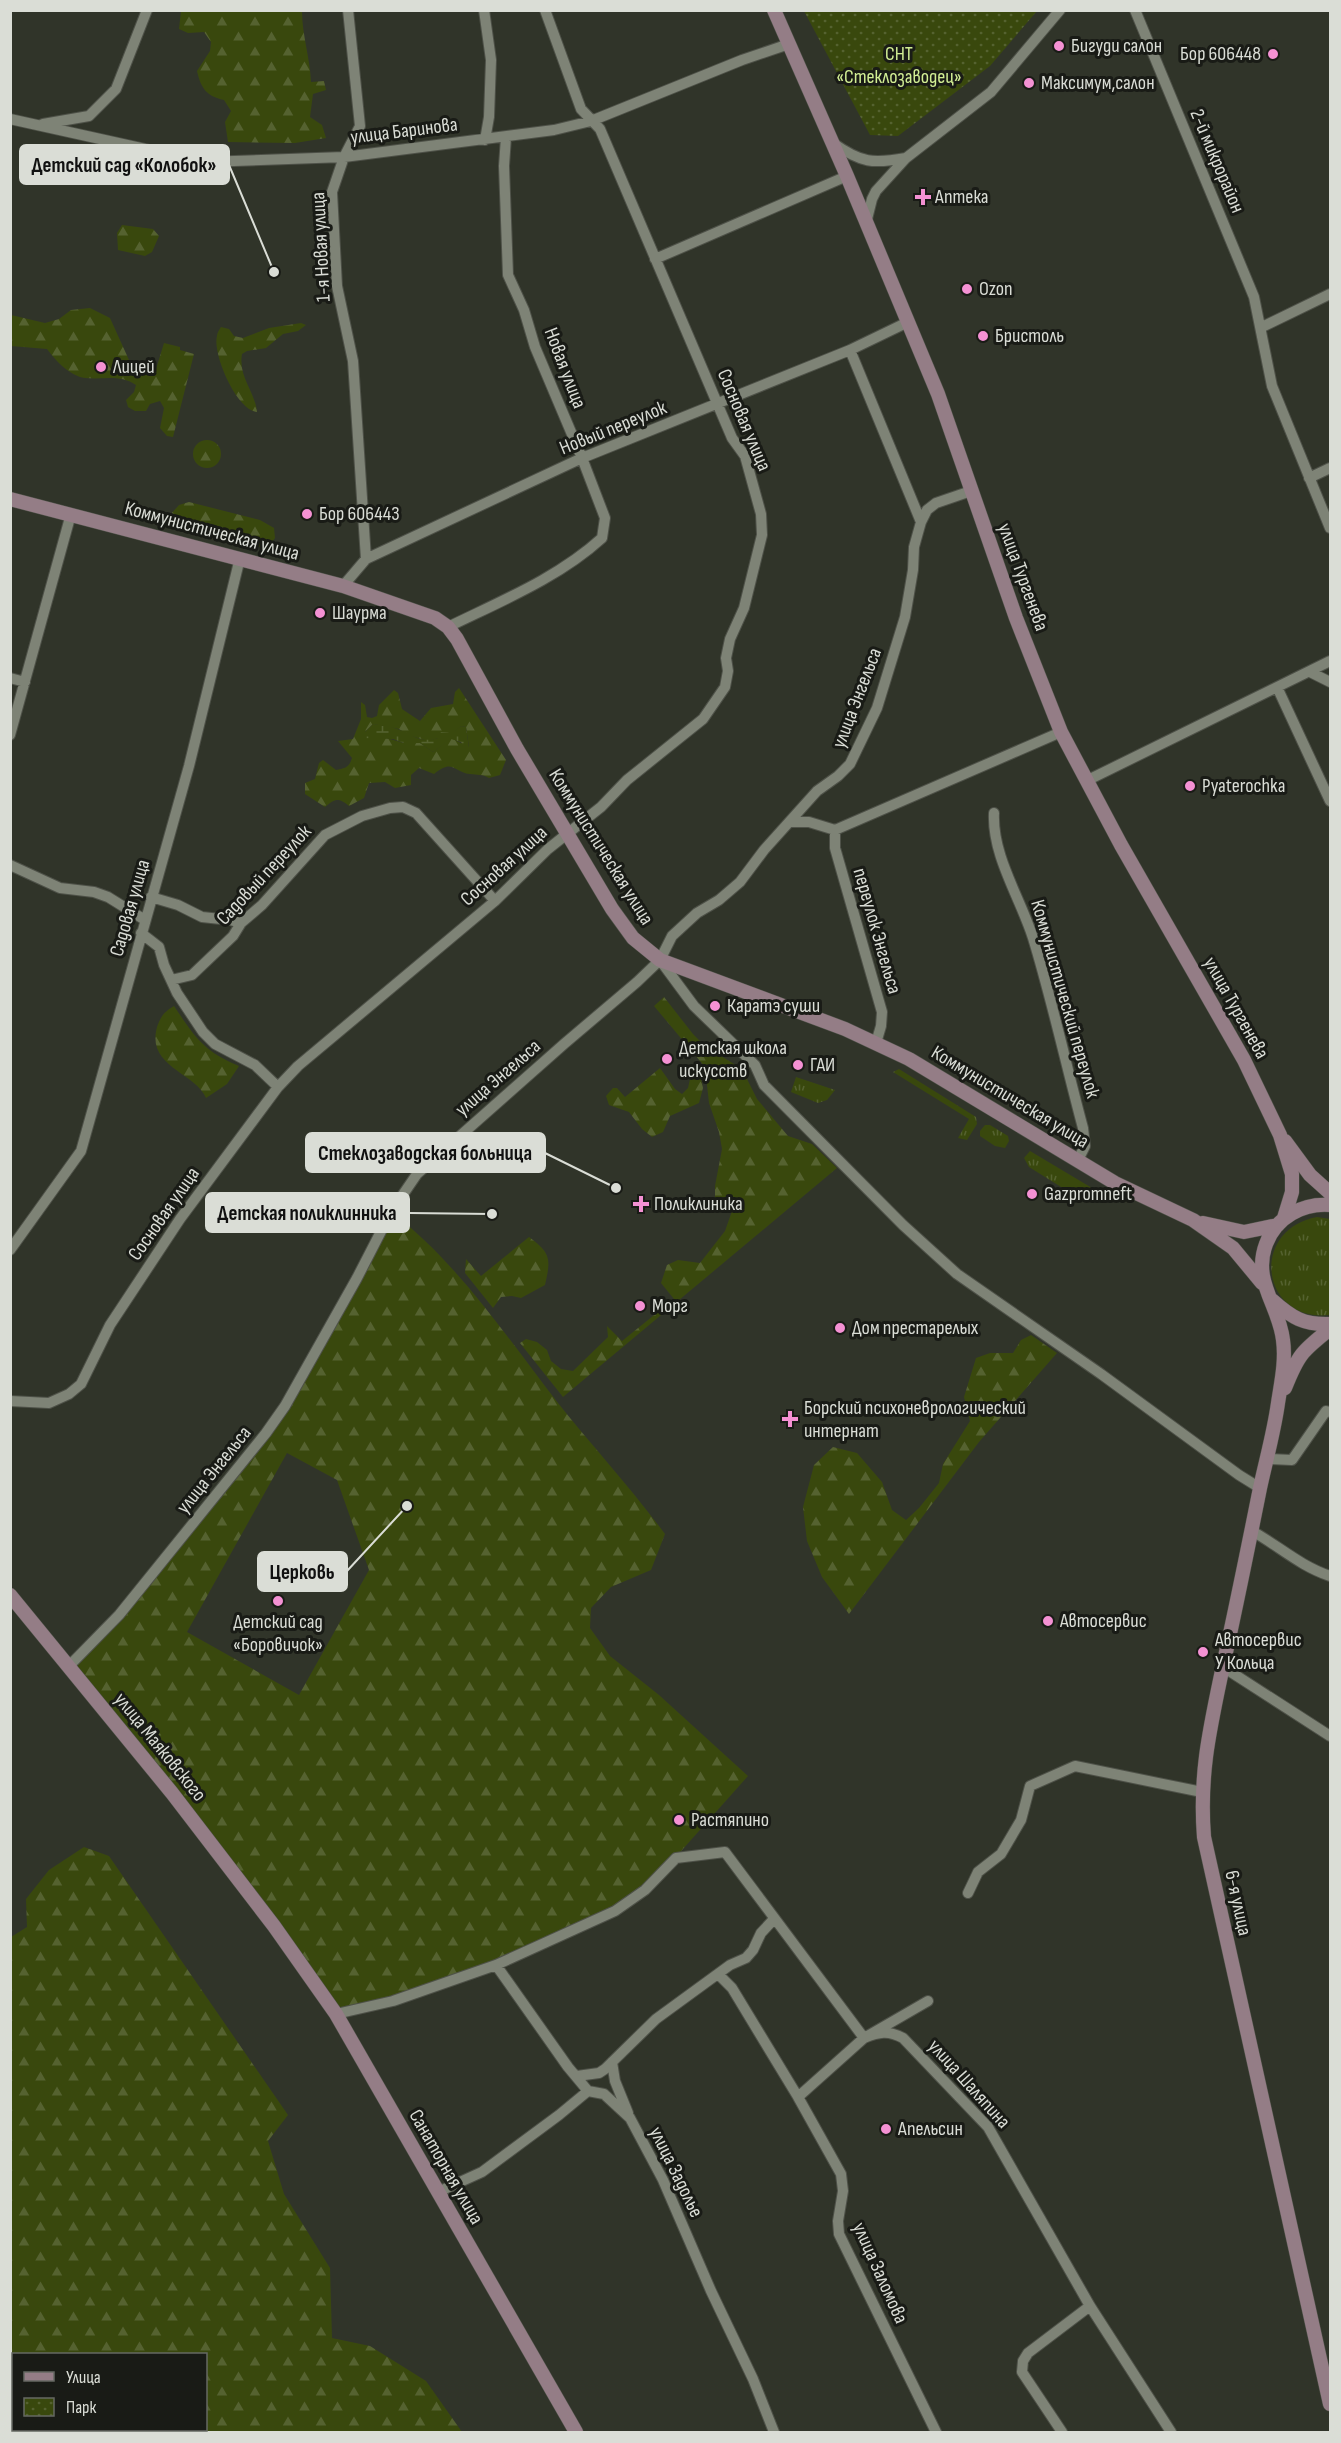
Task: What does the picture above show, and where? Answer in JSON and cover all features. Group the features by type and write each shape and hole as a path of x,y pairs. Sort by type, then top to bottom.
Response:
{"street":[{"path":"37,125 89,116 116,89 147,10"},
{"name":"1-я Новая улица","path":"348,10 360,126 344,157 332,192 337,286 353,361 366,559"},
{"path":"484,10 491,60 489,117 485,140"},
{"name":"Сосновая улица","path":"10,1401 49,1403 69,1394 81,1384 110,1325 180,1219 278,1087 298,1066 495,901 567,833 601,807 627,780 703,719 725,687 728,671 726,658 730,639 744,608 762,535 761,514 745,456 732,438 600,129 581,109 545,10"},
{"name":"улица Тургенева","path":"774,10 833,143 938,394 1016,618 1061,732 1086,781 1239,1052 1280,1135 1292,1174 1292,1192 1281,1221 1266,1244 1262,1263 1262,1283"},
{"path":"866,222 876,191 906,158 991,92 1060,10"},
{"name":"2-й микрорайон","path":"1135,10 1248,281 1262,327 1264,354 1272,386 1330,528"},
{"name":"улица Баринова","path":"10,119 204,162 344,157 506,137 554,130 591,121 742,60 789,44"},
{"name":"Новая улица","path":"448,627 543,579 602,538 605,518 535,347 524,310 508,275 504,166 506,137"},
{"path":"833,143 851,156 866,161 880,162 906,158"},
{"path":"655,259 847,176"},
{"path":"1262,327 1330,294"},
{"name":"Новый переулок","path":"343,586 366,559 582,458 719,405 850,350 908,322"},
{"path":"850,350 921,522"},
{"path":"1309,478 1330,468"},
{"path":"921,522 927,510 936,503 971,491"},
{"name":"Коммунистическая улица","path":"10,499 343,586 417,611 448,627 466,654 503,725 612,909 633,938 660,960 846,1029 909,1059 1115,1183 1193,1220 1231,1231 1244,1232 1281,1221 1299,1209 1330,1205"},
{"path":"10,735 71,514"},
{"name":"улица Энгельса","path":"69,1666 119,1615 266,1433 285,1406 352,1286 390,1212 417,1174 660,960 672,936 697,913 719,900 740,882 764,850 817,791 838,777 850,764 877,708 905,617 913,570 914,548 921,522"},
{"name":"Садовая улица","path":"10,1250 81,1151 189,766 240,558"},
{"path":"1086,781 1330,661"},
{"path":"1310,672 1330,682"},
{"path":"10,678 25,682"},
{"path":"1277,687 1330,801"},
{"path":"790,822 809,822 835,830 1061,732"},
{"name":"Садовый переулок","path":"171,980 192,975 233,936 241,924 262,905 325,835 362,816 390,808 404,807 416,813 495,901"},
{"name":"Коммунистический переулок","path":"994,813 994,826 1000,855 1032,937 1083,1128 1085,1146 1078,1160"},
{"name":"переулок Энгельса","path":"835,830 835,848 882,1012 876,1043"},
{"path":"10,865 60,888 94,892 108,897 145,920"},
{"path":"151,897 178,905 202,918 230,920 241,924"},
{"path":"141,933 159,947 177,993 203,1032 214,1044 255,1065 278,1087"},
{"path":"660,960 694,1006 755,1065 764,1085 903,1226 957,1274 1260,1488"},
{"name":"улица Тургенева","path":"1280,1135 1310,1175 1330,1193"},
{"name":"Коммунистическая улица","path":"1193,1220 1233,1248 1262,1283 1271,1299"},
{"path":"1271,1299 1288,1315 1312,1324 1330,1324"},
{"path":"1271,1299 1283,1339 1278,1407"},
{"path":"1278,1407 1296,1362 1304,1350 1330,1329"},
{"name":"6-я улица","path":"1278,1407 1207,1743 1202,1792 1204,1837 1330,2398"},
{"path":"1267,1459 1292,1460 1326,1411 1330,1412"},
{"path":"1252,1532 1271,1542 1299,1563 1330,1576"},
{"name":"улица Маяковского","path":"10,1595 165,1784 274,1926"},
{"path":"1223,1667 1330,1736"},
{"path":"968,1893 978,1872 1001,1854 1021,1820 1030,1786 1075,1766 1202,1792"},
{"path":"336,2014 393,2001 496,1965 615,1911 645,1890 676,1858 725,1852 864,2037"},
{"path":"577,2076 599,2073 656,2019 730,1965 746,1958 753,1950 761,1933 774,1919"},
{"name":"Санаторная улица","path":"274,1926 336,2014 576,2433"},
{"name":"улица Задолье","path":"496,1965 568,2067 588,2091 604,2094 630,2118 663,2180 711,2292 753,2379 774,2433"},
{"name":"улица Заломова","path":"718,1974 732,1988 798,2097 843,2182 838,2234 936,2433"},
{"path":"798,2097 864,2037 928,2001"},
{"name":"улица Шаляпина","path":"864,2037 877,2032 892,2032 903,2038 988,2127 1090,2306 1171,2433"},
{"path":"612,2062 615,2081 630,2118"},
{"path":"438,2192 482,2172 541,2130 588,2091"},
{"path":"1062,2433 1022,2372 1022,2367 1028,2353 1090,2306"}],"green space":[{"path":"181,11 302,11 311,82 324,81 326,90 313,94 310,117 322,125 326,138 295,143 228,142 225,122 231,111 224,100 205,90 197,71 210,51 211,42 204,32 188,33 179,29"},
{"name":"СНТ «Стеклозаводец»","path":"804,11 1037,11 990,66 898,136 870,135"},
{"path":"122,225 153,229 159,236 152,252 145,256 118,250 117,233"},
{"path":"90,308 110,318 129,360 138,367 156,369 164,343 194,354 173,437 167,436 160,428 164,408 160,401 150,404 146,411 135,411 128,407 126,400 134,392 136,385 117,378 79,377 64,367 47,349 11,346 11,315 45,323 59,319 71,310"},
{"path":"301,323 306,325 298,331 283,334 266,348 242,354 242,370 257,412 249,409 234,392 222,368 216,344 219,330 221,327 229,329 234,336 243,338 269,328"},
{"path":"207,440 217,444 221,454 217,464 207,468 197,464 193,454 197,444"},
{"path":"189,502 260,520 274,528 275,538 269,546 256,547 175,524 170,515 179,505"},
{"path":"459,688 506,760 500,775 489,778 464,773 449,766 434,774 419,768 411,775 411,785 395,788 385,782 369,783 364,798 349,806 337,800 325,807 305,794 305,783 315,779 319,763 323,760 336,770 350,764 352,758 338,741 353,739 361,719 361,702 365,705 367,717 372,718 377,716 379,705 394,690 398,693 402,709 420,721 431,708 453,704 455,692","holes":["373,724 399,729 408,735 428,741 452,734 461,726 466,727 469,747 451,738 433,752 420,743 404,743 365,732"]},
{"path":"373,724 391,727 426,740 438,738 441,732 452,733 461,726 466,727 469,748 451,739 433,752 420,743 364,738 365,732"},
{"path":"664,997 705,1046 742,1069 757,1099 788,1136 812,1144 837,1168 563,1397 520,1343 526,1339 537,1342 547,1350 551,1361 561,1369 573,1371 608,1337 607,1326 622,1341 674,1299 661,1283 667,1265 678,1260 700,1263 725,1231 732,1211 715,1200 715,1186 722,1149 709,1103 705,1067 654,1006"},
{"path":"174,1006 208,1049 239,1066 227,1084 206,1098 200,1089 173,1068 158,1051 155,1040 157,1027 163,1015"},
{"path":"660,1068 675,1089 682,1094 688,1088 690,1079 701,1079 703,1088 699,1103 670,1116 663,1132 652,1137 642,1129 629,1112 609,1105 606,1096 613,1088 617,1088 625,1097"},
{"path":"899,1069 976,1117 977,1124 967,1140 958,1138 969,1119 893,1072"},
{"path":"796,1077 835,1090 827,1100 818,1103 791,1092"},
{"path":"985,1125 990,1125 1008,1136 1009,1141 1005,1148 995,1146 980,1136 980,1131"},
{"path":"1030,1151 1092,1188 1096,1193 1093,1201 1082,1200 1029,1167 1024,1158"},
{"path":"391,1212 415,1231 459,1277 665,1534 651,1570 611,1587 591,1608 590,1628 610,1656 659,1695 748,1776 658,1877 630,1901 496,1965 336,2014 69,1666 266,1433","holes":["287,1453 337,1480 369,1570 299,1695 187,1632"]},
{"path":"1317,1217 1330,1219 1330,1315 1307,1314 1289,1305 1277,1291 1272,1274 1273,1256 1280,1239 1295,1225"},
{"path":"529,1237 542,1248 548,1257 545,1285 521,1298 501,1297 493,1308 465,1273 466,1259 481,1276"},
{"path":"1031,1335 1057,1353 979,1442 849,1614 822,1577 807,1541 803,1507 814,1465 833,1447 857,1453 882,1482 892,1510 906,1520 939,1483 943,1464 970,1421 964,1397 976,1358 990,1353 1013,1353 1021,1340"},
{"path":"84,1847 109,1856 288,2115 268,2141 284,2194 330,2268 332,2338 370,2346 426,2381 462,2432 11,2432 11,1937 27,1927 26,1899 49,1870"}],"place":[{"name":"Бигуди салон","path":"1059,46"},
{"name":"Бор 606448","path":"1273,54"},
{"name":"Максимум,салон","path":"1029,83"},
{"name":"Аптека","path":"923,197"},
{"name":"Детский сад «Колобок»","path":"274,272"},
{"name":"Ozon","path":"967,289"},
{"name":"Бристоль","path":"983,336"},
{"name":"Лицей","path":"101,367"},
{"name":"Бор 606443","path":"307,514"},
{"name":"Шаурма","path":"320,613"},
{"name":"Pyaterochka","path":"1190,786"},
{"name":"Каратэ суши","path":"715,1006"},
{"name":"Детская школа искусств","path":"667,1059"},
{"name":"ГАИ","path":"798,1065"},
{"name":"Стеклозаводская больница","path":"616,1188"},
{"name":"Gazpromneft","path":"1032,1194"},
{"name":"Поликлиника","path":"641,1204"},
{"name":"Детская поликлинника","path":"492,1214"},
{"name":"Морг","path":"640,1306"},
{"name":"Дом престарелых","path":"840,1328"},
{"name":"Борский психоневрологический интернат","path":"790,1419"},
{"name":"Церковь","path":"407,1506"},
{"name":"Детский сад «Боровичок»","path":"278,1601"},
{"name":"Автосервис","path":"1048,1621"},
{"name":"Автосервис У Кольца","path":"1203,1652"},
{"name":"Растяпино","path":"679,1820"},
{"name":"Апельсин","path":"886,2129"}]}
